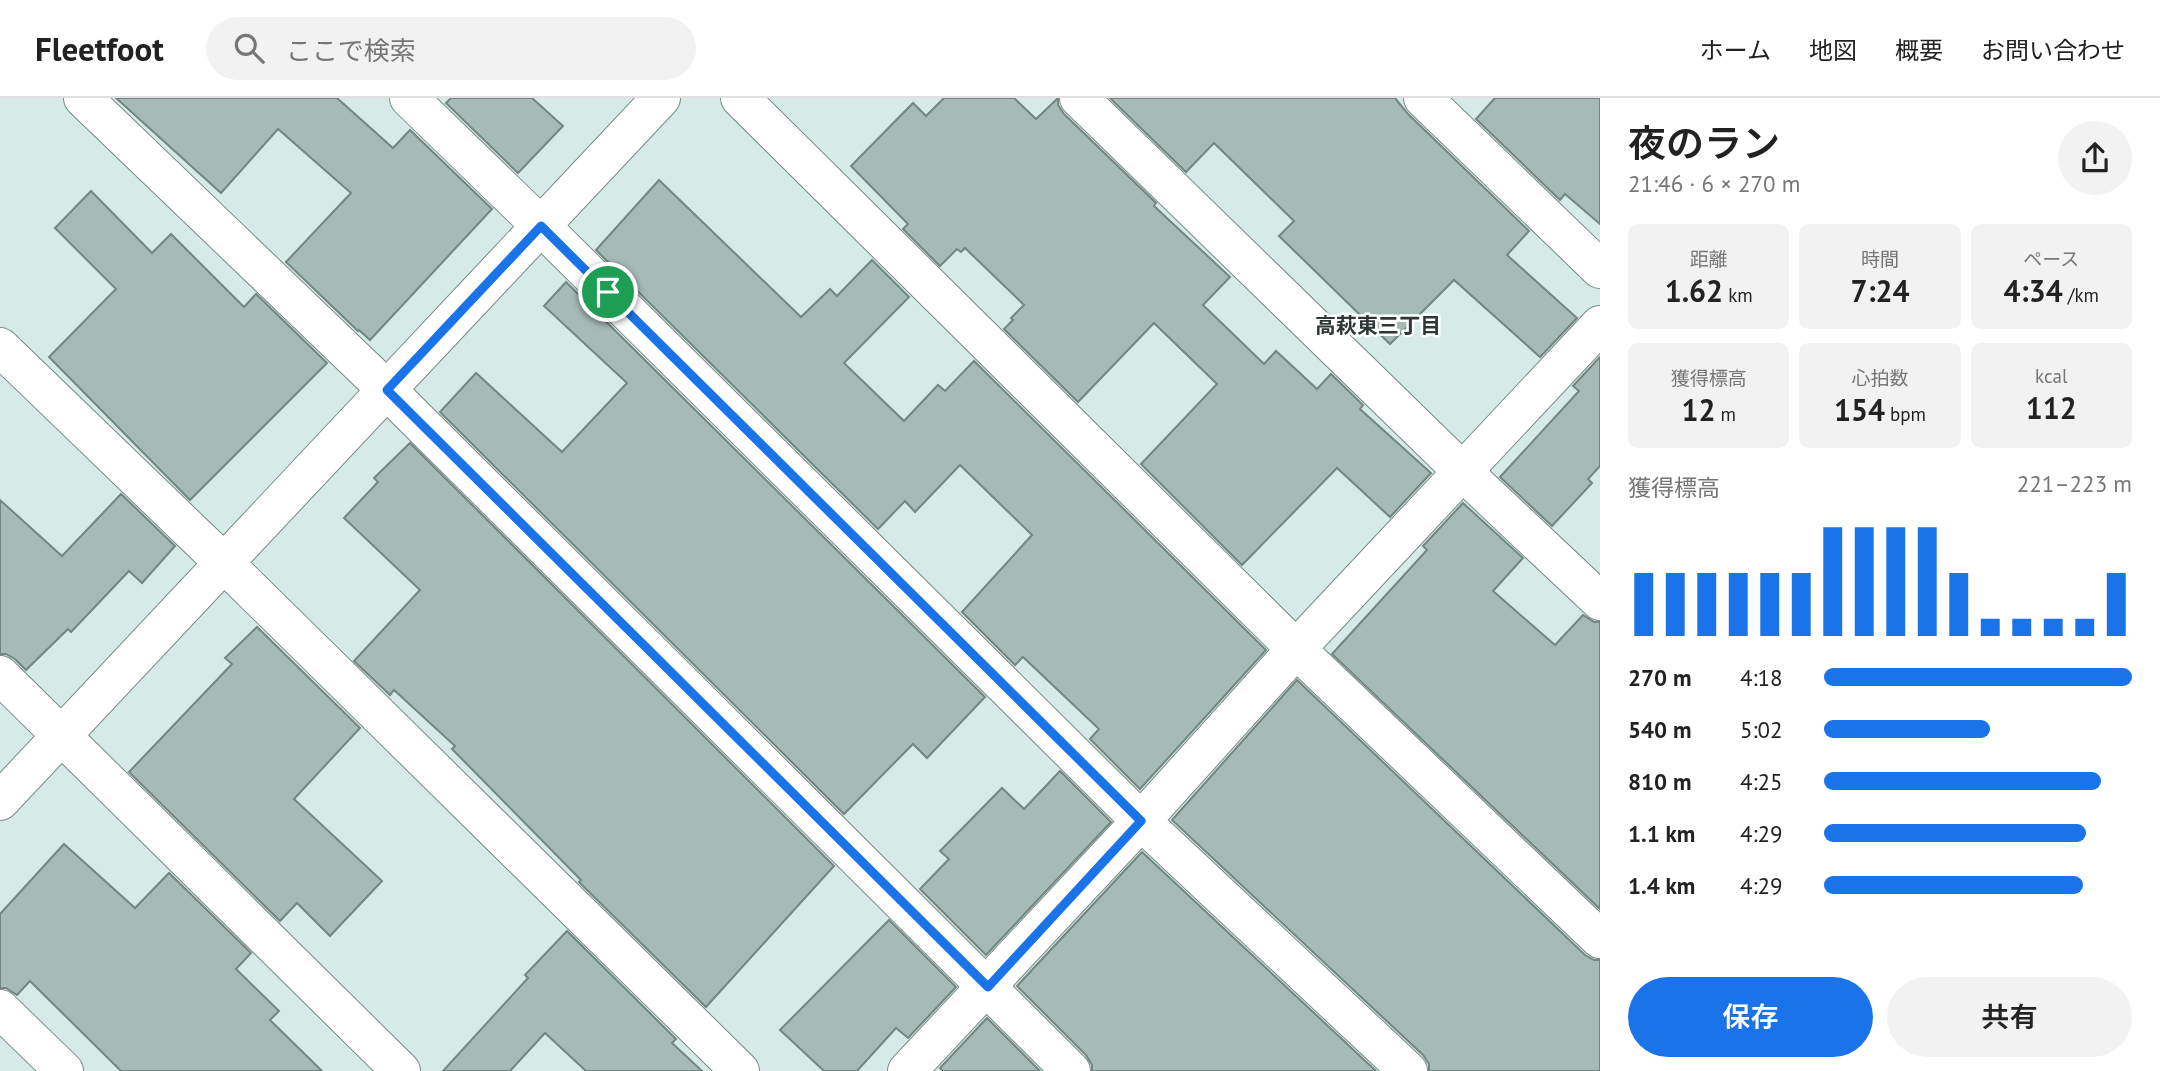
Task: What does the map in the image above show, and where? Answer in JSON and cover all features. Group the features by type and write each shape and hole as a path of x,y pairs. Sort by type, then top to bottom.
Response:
{"street":[{"path":"83,98 387,390 1071,1071"},
{"path":"409,98 1141,821 1408,1071"},
{"path":"0,801 662,98"},
{"path":"740,98 1296,649 1600,939"},
{"path":"1079,98 1462,471 1600,601"},
{"path":"1423,98 1600,268"},
{"path":"907,1071 988,987 1296,649 1600,325"},
{"path":"0,347 740,1071"},
{"path":"0,675 401,1071"},
{"path":"0,1009 64,1071"}],"building":[{"path":"116,98 337,98 393,148 410,130 492,209 370,340 286,262 351,193 278,129 221,193"},
{"path":"451,98 532,98 563,126 518,173 446,103"},
{"path":"944,98 1014,98 1036,119 1058,98 1058,105 1064,114 1156,203 1154,206 1230,277 1203,305 1264,364 1276,351 1317,389 1331,374 1363,405 1360,409 1431,473 1390,517 1337,468 1242,565 1141,464 1217,384 1154,323 1078,402 1004,329 1024,305 965,248 961,252 957,249 940,266 903,229 908,224 851,166 913,103 926,116"},
{"path":"1110,98 1395,98 1408,114 1529,231 1507,255 1577,318 1540,357 1454,280 1390,344 1279,236 1294,221 1214,143 1186,172"},
{"path":"1495,98 1600,98 1600,224 1565,194 1560,200 1476,119"},
{"path":"659,180 801,317 830,289 837,296 872,260 909,297 844,363 904,421 938,385 945,391 974,361 1266,650 1140,789 1090,739 1099,729 1023,657 1015,665 962,612 1032,535 960,465 915,512 905,501 878,529 596,250"},
{"path":"91,191 152,253 171,234 244,307 256,294 327,363 190,500 49,357 116,289 55,228"},
{"path":"566,282 985,697 927,758 913,744 844,814 440,412 476,373 562,452 627,383 544,306"},
{"path":"1600,357 1600,466 1588,479 1592,483 1552,526 1500,477 1579,391 1573,386"},
{"path":"410,443 834,866 706,1007 579,882 581,880 452,749 455,746 394,690 390,695 354,661 420,590 344,518 378,482 374,478"},
{"path":"121,494 175,546 142,583 129,571 71,632 68,629 26,670 15,659 0,654 0,500 62,556"},
{"path":"1463,503 1523,558 1493,591 1555,645 1583,615 1594,622 1600,622 1600,909 1332,654 1427,550 1423,546"},
{"path":"257,627 360,728 294,799 382,881 330,936 297,903 280,921 129,772 232,664 225,658"},
{"path":"1297,680 1585,955 1600,960 1600,1071 1429,1071 1429,1064 1423,1055 1172,820"},
{"path":"1060,771 1111,822 986,955 920,889 949,859 940,851 1002,788 1024,809"},
{"path":"64,844 135,908 169,873 251,953 236,969 279,1011 270,1020 322,1071 121,1071 30,981 17,995 6,988 0,988 0,914"},
{"path":"1142,852 1376,1071 1092,1071 1092,1065 1086,1055 1017,986"},
{"path":"889,920 956,987 908,1038 896,1028 857,1071 824,1071 780,1030"},
{"path":"567,931 676,1039 672,1043 702,1071 586,1071 545,1033 510,1071 443,1071 528,978 525,975"},
{"path":"987,1018 1040,1071 943,1071 940,1068"}],"district":[{"name":"高萩東三丁目","path":"1378,325"}],"route":[{"path":"541,226 608,292 1141,821 988,987 387,390 541,226"}]}
